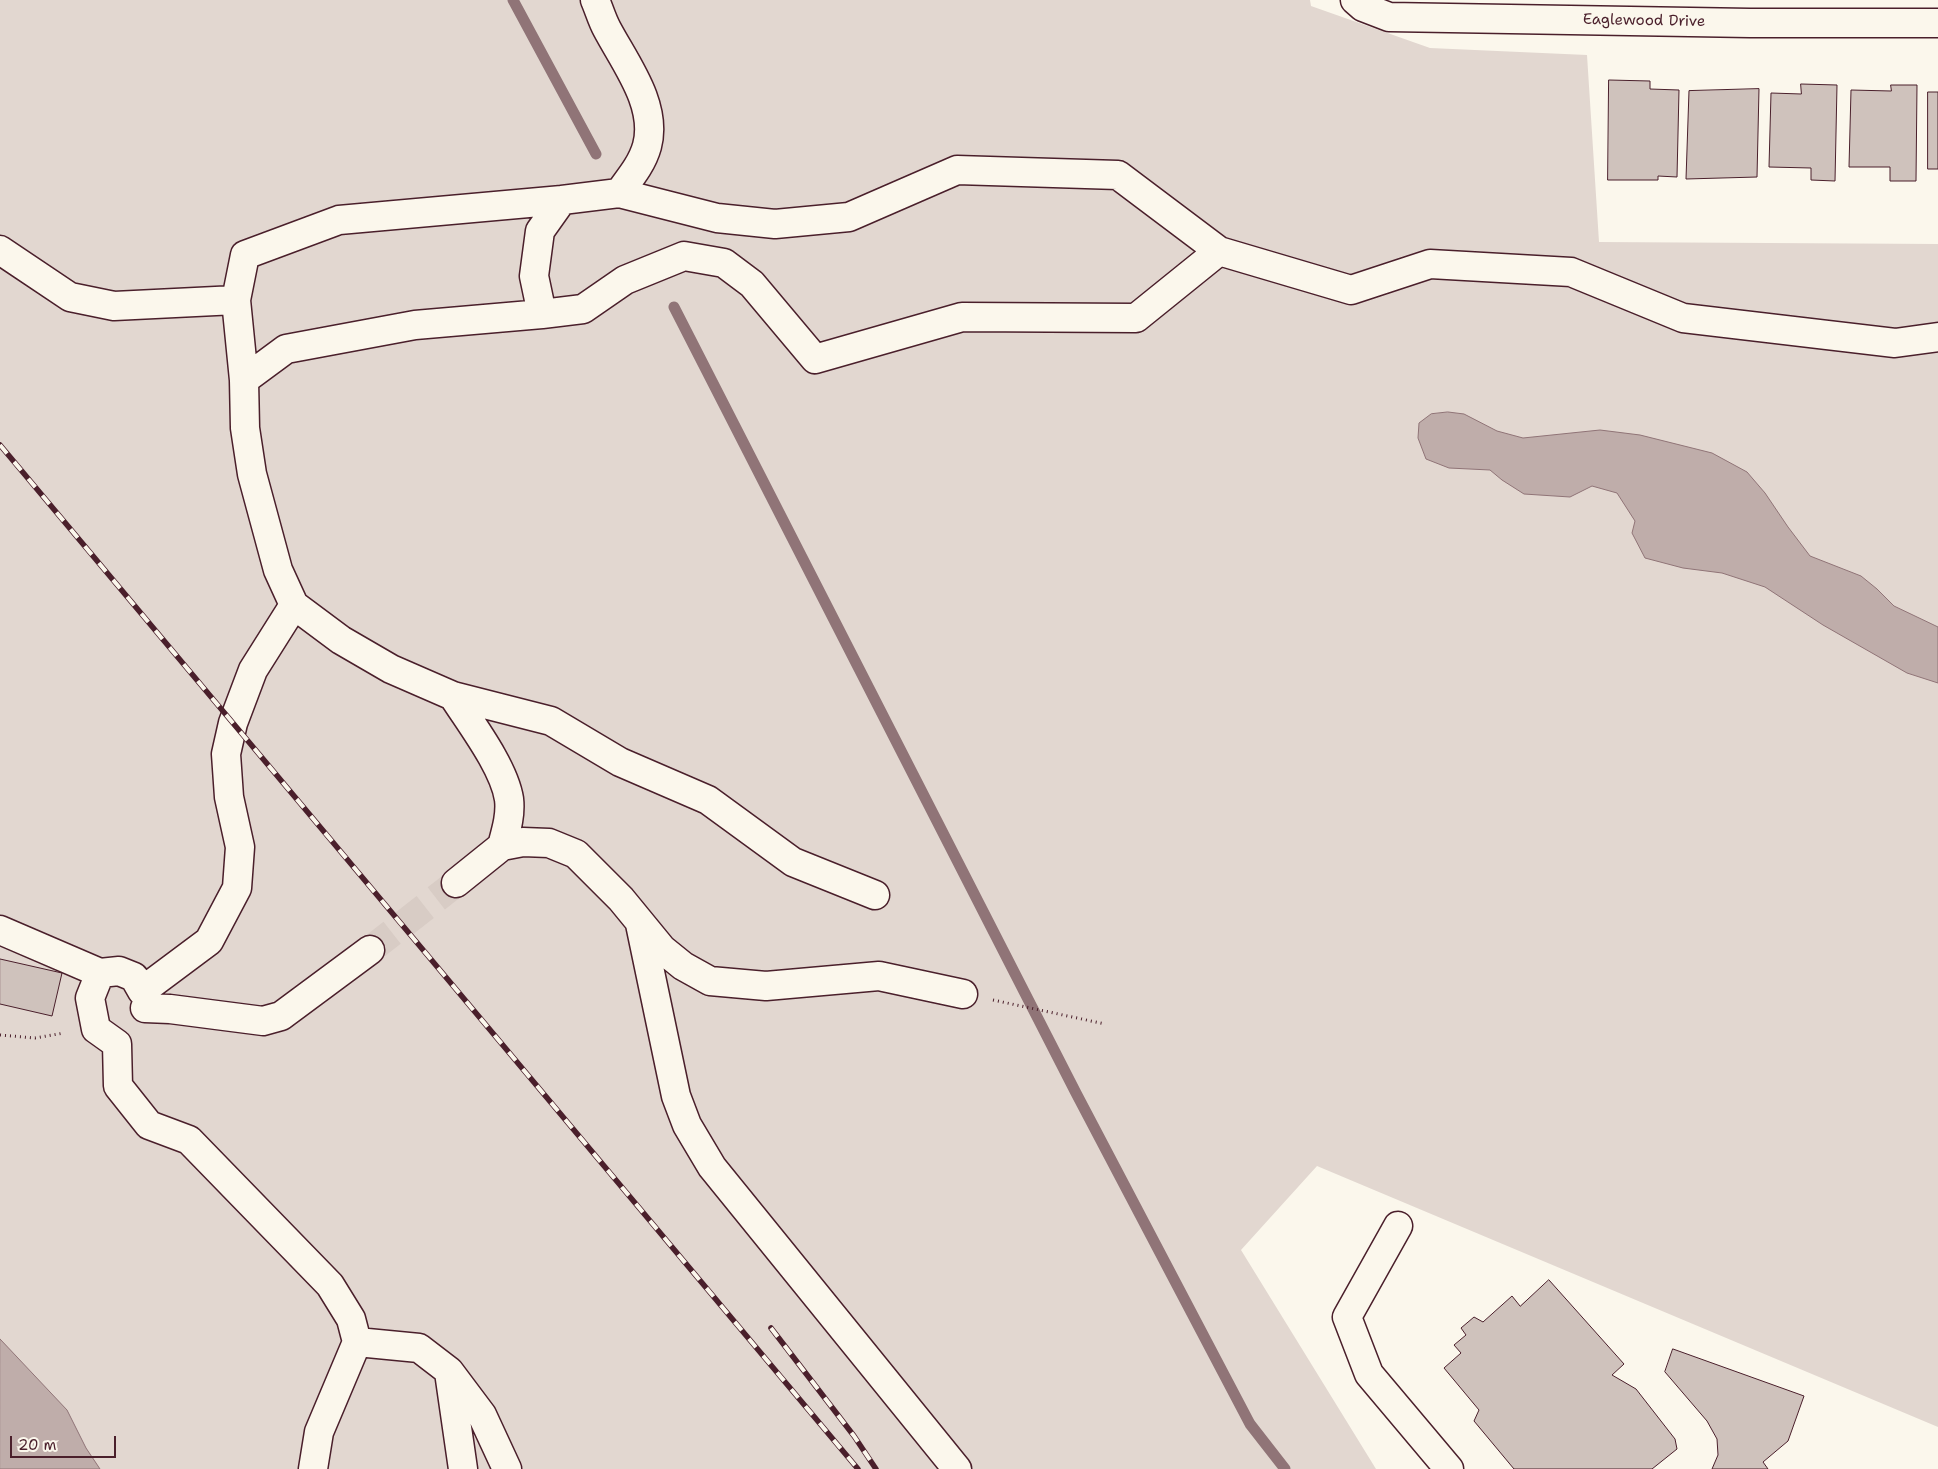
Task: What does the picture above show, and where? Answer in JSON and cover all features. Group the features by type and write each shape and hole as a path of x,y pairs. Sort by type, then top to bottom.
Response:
{"street":[{"path":"595,0 606,26 637,83 649,117 647,146 637,169 619,193"},
{"name":"Eaglewood Drive","path":"1355,0 1363,7 1389,17 1750,23 1938,23"},
{"path":"875,895 794,862 708,800 620,762 551,721 453,696 391,669 341,640 294,605 278,570 252,474 245,428 244,380 236,300 245,255 339,220 619,193 717,218 775,224 849,217 957,170 1118,175 1219,251 1351,290 1430,264 1571,272 1683,318 1895,344 1938,337"},
{"path":"542,314 534,276 540,231 562,200"},
{"path":"0,250 70,296 114,306 236,300"},
{"path":"244,380 286,349 415,325 583,309 624,280 684,256 724,264 752,284 815,359 962,316 1136,318 1219,251"},
{"path":"0,930 100,973 119,971 134,977 142,991 209,941 237,888 240,847 229,797 226,754 233,723 253,670 294,605"},
{"path":"453,696 503,778 509,800 508,824 502,846"},
{"path":"456,882 502,846 522,842 549,843 576,854 621,900 662,949 683,966 710,981 766,986 880,976 963,994"},
{"path":"640,924 676,1096 687,1125 712,1167 956,1469"},
{"path":"146,1008 170,1009 264,1021 281,1016 370,950"},
{"path":"100,973 90,998 96,1029 117,1044 118,1086 149,1125 189,1140 330,1285 351,1319 357,1342 319,1432 313,1469"},
{"path":"1398,1226 1347,1317 1369,1374 1449,1469"},
{"path":"357,1342 419,1348 449,1371 482,1415 507,1469"},
{"path":"449,1371 463,1469"}],"path":[{"path":"963,994 1105,1024"}],"shaded area":[{"path":"0,0 1310,0 1311,6 1430,48 1587,55 1599,242 1938,244 1938,1427 1317,1166 1241,1250 1376,1469 0,1469"},
{"path":"1448,412 1464,414 1497,431 1523,438 1600,430 1640,435 1712,453 1747,472 1765,493 1810,556 1861,576 1894,606 1938,627 1938,683 1907,673 1823,625 1765,587 1722,573 1683,568 1645,558 1632,533 1635,521 1617,493 1592,486 1570,497 1524,494 1490,470 1449,468 1426,459 1418,438 1419,423 1431,414"},
{"path":"0,1339 67,1410 86,1448 100,1469 0,1469"}],"building":[{"path":"1609,80 1650,81 1650,89 1679,90 1677,177 1658,176 1658,180 1608,180"},
{"path":"1801,84 1837,85 1835,181 1811,180 1811,168 1769,167 1771,93 1801,94"},
{"path":"1891,85 1917,85 1916,181 1890,181 1890,167 1849,167 1851,90 1891,91"},
{"path":"1759,89 1757,177 1686,179 1689,91"},
{"path":"1928,92 1938,92 1938,169 1928,169"},
{"path":"0,959 62,973 52,1016 0,1004"},
{"path":"1549,1280 1624,1364 1612,1375 1636,1389 1675,1439 1677,1449 1652,1469 1514,1469 1474,1421 1479,1410 1444,1368 1461,1353 1454,1345 1466,1335 1461,1328 1474,1317 1483,1322 1512,1296 1520,1306"},
{"path":"1673,1349 1804,1396 1788,1441 1763,1462 1768,1469 1712,1469 1718,1455 1717,1439 1707,1421 1665,1372"}],"waterway":[{"path":"513,0 596,154"},
{"path":"674,307 1076,1093 1250,1424 1285,1469"}],"tunnel":[{"path":"370,950 456,883"}],"railway":[{"path":"0,445 858,1469"},
{"path":"771,1328 854,1436 876,1469"}]}
